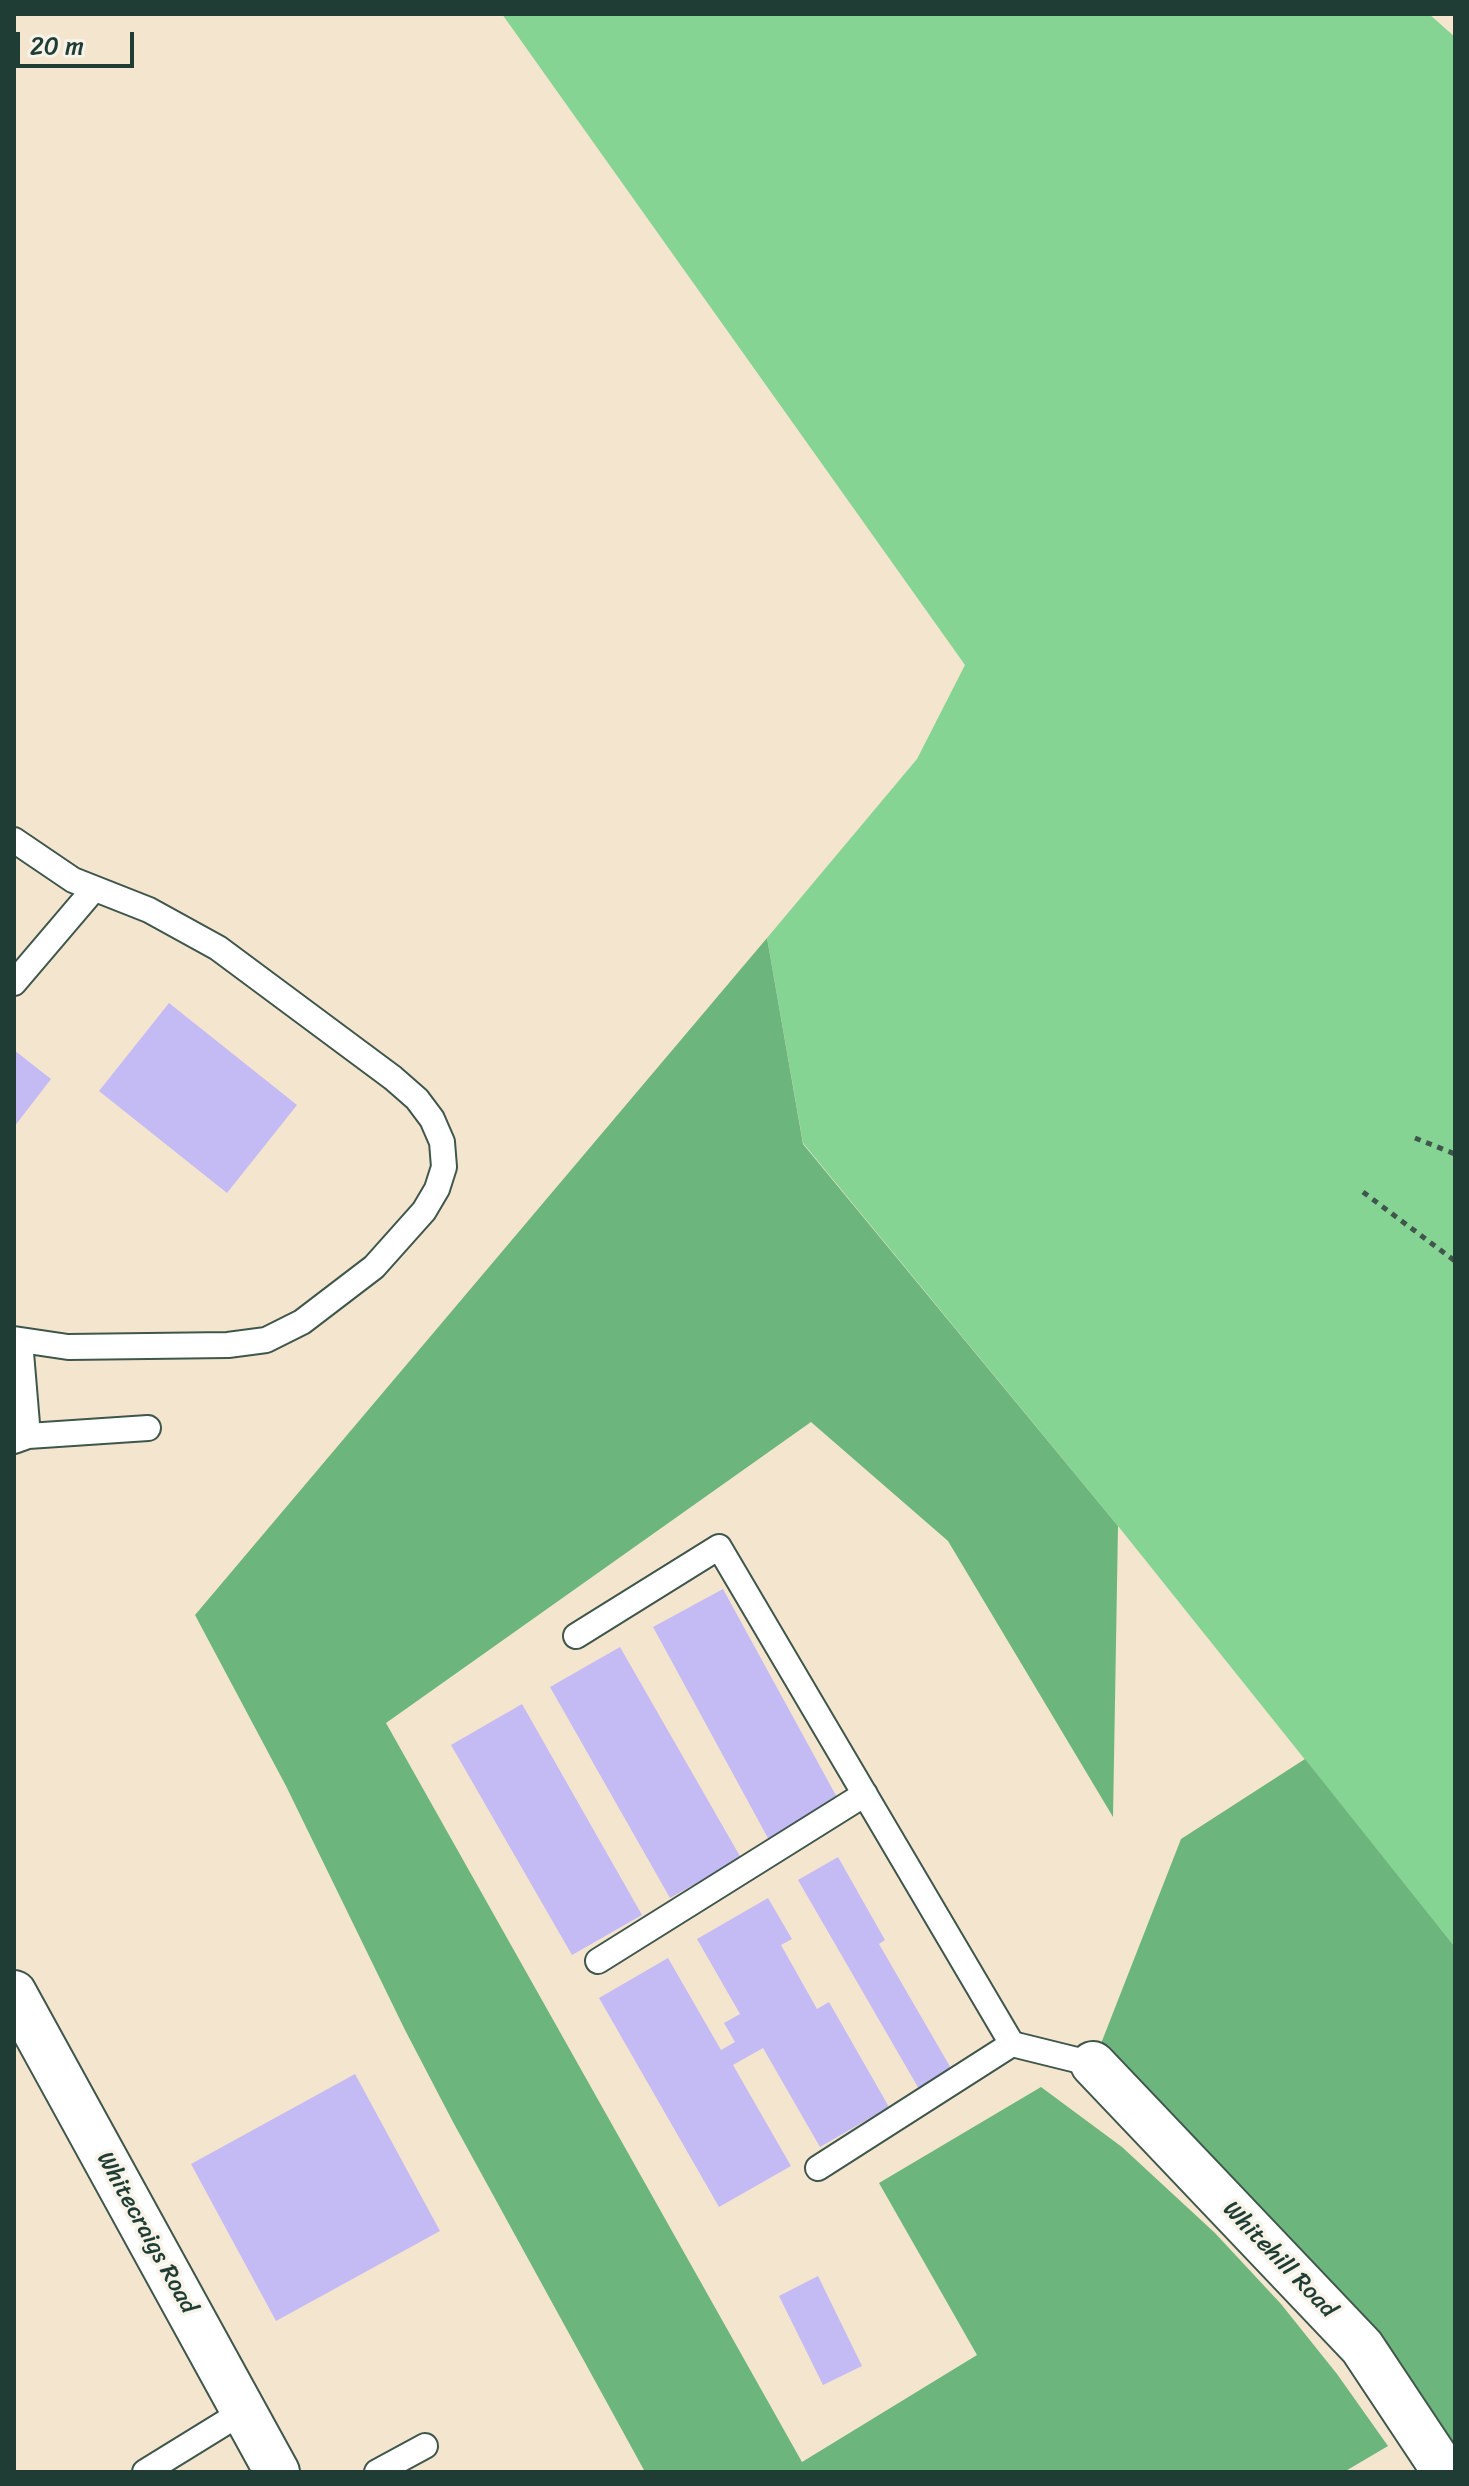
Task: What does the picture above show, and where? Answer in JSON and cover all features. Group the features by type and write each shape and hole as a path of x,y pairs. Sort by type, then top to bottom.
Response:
{"street":[{"name":"Whitecraigs Road","path":"14,1993 277,2472"},
{"name":"Whitehill Road","path":"1093,2064 1362,2347 1445,2472"}],"lane":[{"path":"14,840 47,865 94,889 149,910 218,948 393,1078 417,1099 432,1119 442,1142 444,1167 437,1189 424,1211 374,1267 337,1298 302,1322 266,1340 228,1345 68,1347 17,1340 21,1439 148,1428"},
{"path":"14,983 94,889"},
{"path":"576,1636 719,1547 1012,2044 1093,2064"},
{"path":"598,1961 865,1794"},
{"path":"818,2168 1012,2044"},
{"path":"145,2472 244,2411"},
{"path":"377,2472 425,2446"}],"path":[{"path":"1415,1138 1455,1154"},
{"path":"1363,1192 1455,1261"}],"green space":[{"path":"502,14 1429,14 1455,37 1455,1947 1118,1526 803,1143 767,938 917,759 965,665"},
{"path":"767,938 803,1144 1118,1526 1113,1817 948,1541 811,1422 386,1723 802,2462 977,2355 879,2183 1041,2087 1122,2147 1215,2233 1281,2304 1337,2374 1388,2446 1344,2472 645,2472 453,2122 286,1786 195,1615"},
{"path":"1305,1759 1455,1947 1455,2472 1093,2064 1181,1839"}],"building":[{"path":"169,1003 297,1105 227,1193 99,1091"},
{"path":"14,1050 51,1079 14,1127"},
{"path":"723,1589 839,1801 769,1840 653,1627"},
{"path":"620,1647 741,1858 670,1898 550,1687"},
{"path":"522,1704 642,1915 572,1955 451,1745"},
{"path":"838,1857 885,1940 879,1944 952,2070 919,2089 798,1880"},
{"path":"768,1898 792,1939 781,1945 817,2009 829,2002 889,2107 820,2147 763,2048 733,2065 791,2166 719,2207 599,1998 668,1958 721,2050 735,2042 724,2023 740,2014 697,1939"},
{"path":"355,2074 440,2231 276,2321 191,2164"},
{"path":"818,2276 862,2366 823,2385 779,2296"}]}
